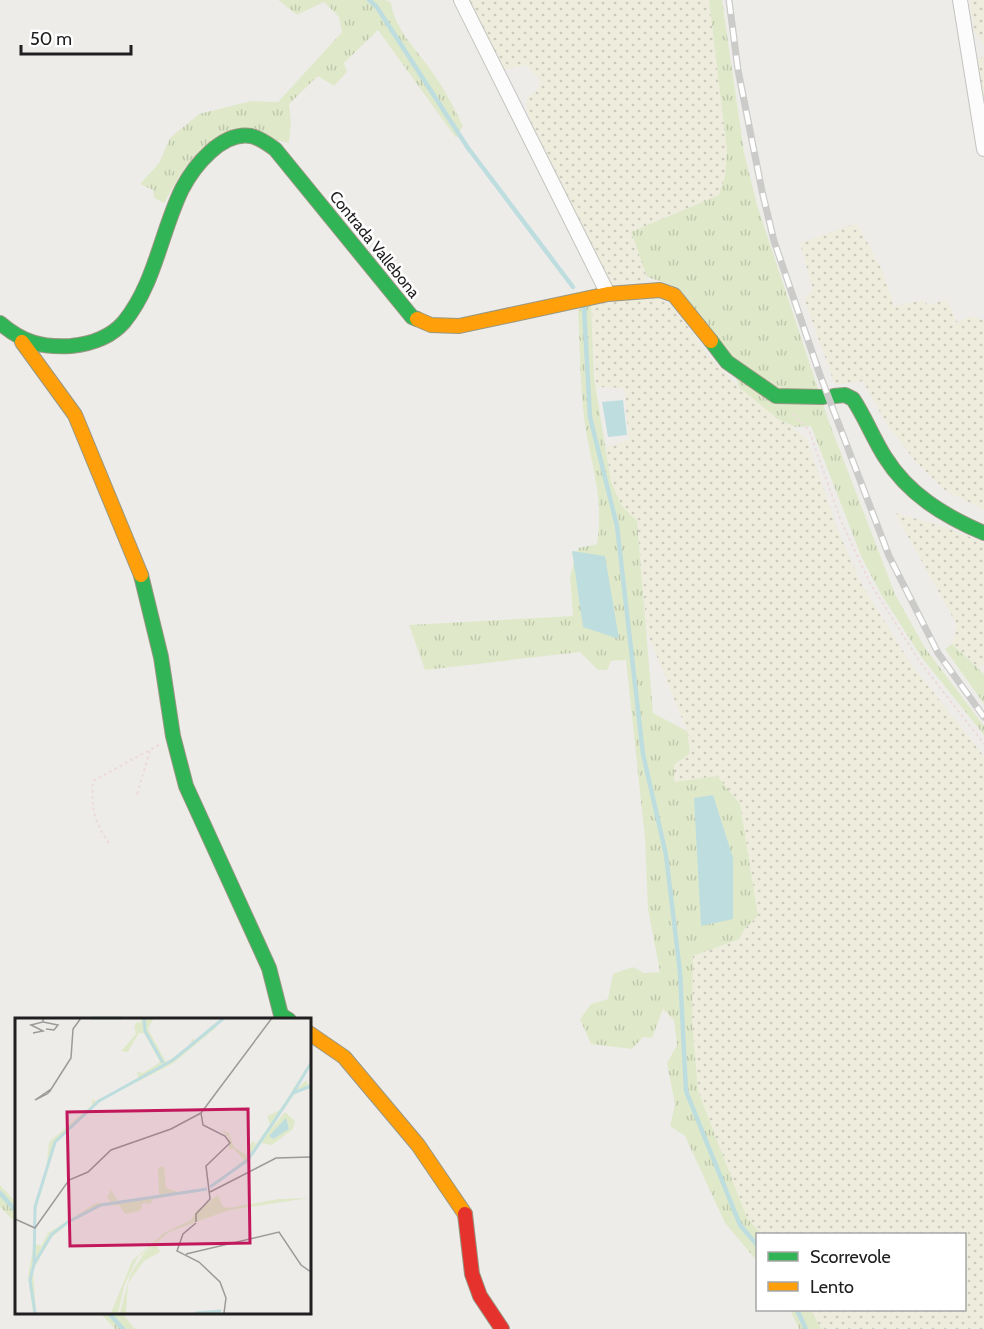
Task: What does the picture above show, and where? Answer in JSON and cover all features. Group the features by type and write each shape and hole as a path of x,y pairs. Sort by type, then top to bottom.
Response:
{"street":[{"path":"460,0 608,294"},
{"path":"960,0 984,149"},
{"name":"Contrada Vallebona","path":"22,342 54,347 88,345 115,331 134,308 182,189 192,170 208,153 226,142 248,136 262,140 275,149 412,316 431,325 459,326 608,294 650,290 674,295 727,362 766,391 785,397 845,395 854,399 886,459 914,494 941,512 984,533"},
{"path":"0,322 22,342 75,415 139,569 161,657 173,736 186,786 207,837 269,968 281,1015 286,1018"},
{"path":"310,1034 344,1057 445,1182 466,1215 472,1274 480,1296 502,1329"}],"path":[{"path":"793,413 809,430 841,521 870,583 920,662 984,744"},
{"path":"109,843 96,825 91,802 93,781 173,736"},
{"path":"136,794 150,750"}],"shaded area":[{"path":"467,0 709,0 727,150 725,176 719,195 631,232 647,277 645,282 611,285 528,116 526,99 539,88 539,80 527,65 503,70"},
{"path":"970,0 984,0 984,46 974,30"},
{"path":"984,56 984,108 976,61"},
{"path":"857,223 883,272 894,306 924,300 928,305 947,299 957,322 971,316 984,320 984,510 946,491 916,462 887,425 863,381 835,385 804,298 813,290 800,243"},
{"path":"656,296 674,307 709,357 740,388 807,439 837,528 861,583 911,664 984,756 984,1329 821,1329 812,1311 966,1311 966,1233 760,1233 747,1218 698,1091 692,1020 693,956 739,939 745,928 758,916 740,804 717,776 674,783 674,765 690,753 687,731 647,632 637,521 622,506 611,482 606,447 629,440 624,388 596,387 591,305"},
{"path":"895,513 943,526 984,543 984,665 978,668 952,644 957,625"}],"green space":[{"path":"278,0 386,0 391,3 396,21 438,80 463,126 456,138 378,30 344,63 347,72 334,86 318,76 289,104 291,121 289,143 246,132 234,132 222,136 211,142 192,159 164,203 154,198 153,190 140,184 159,163 170,138 199,114 251,101 278,102 342,32 339,17 324,2 297,15"},
{"path":"709,0 722,0 744,152 757,205 829,422 895,594 925,648 984,726 984,735 922,658 881,594 861,556 811,426 795,427 778,419 740,388 725,353 672,285 647,277 631,232 719,195 725,176 727,150"},
{"path":"591,305 594,377 611,482 622,506 637,521 653,713 687,731 690,753 674,765 674,782 717,776 740,804 758,916 745,928 739,939 693,956 692,1020 698,1091 747,1218 760,1233 756,1233 756,1260 725,1223 685,1136 670,1126 675,1104 667,1063 677,1045 674,1020 663,1009 652,1038 643,1037 632,1049 591,1044 580,1019 591,1004 608,999 613,974 633,967 644,973 660,972 648,909 645,839 626,660 611,661 607,670 598,670 580,652 425,670 409,625 573,616 570,576 578,548 597,544 599,528 598,498 583,411 578,310"},
{"path":"952,644 984,674 984,704 945,649"},
{"path":"0,1185 15,1201 15,1222 0,1207"},
{"path":"790,1311 812,1311 821,1329 799,1329"},
{"path":"101,1314 123,1314 135,1329 115,1329"}],"water":[{"path":"623,400 627,435 608,437 602,402"},
{"path":"572,551 605,556 619,639 583,627"},
{"path":"713,795 733,858 733,919 701,926 694,798"}],"waterway":[{"path":"369,0 376,6 468,148 573,287"},
{"path":"584,308 590,417 617,526 643,754 666,855 680,972 686,1091 740,1225 756,1244"},
{"path":"0,1193 15,1210"},
{"path":"797,1311 806,1329"},
{"path":"110,1314 123,1329"}],"railway":[{"path":"729,0 738,70 774,241 820,375 889,556 938,653 984,717"}],"traffic: fast":[{"path":"0,323 24,339 51,346 86,344 119,328 135,307 143,291 187,180 210,152 230,139 240,136 254,137 275,149 412,317 417,319"},
{"path":"711,341 727,362 776,396 823,397"},
{"path":"834,396 845,395 853,399 885,457 916,493 941,511 984,533"},
{"path":"141,575 161,657 173,736 186,786 269,968 281,1015 286,1018"}],"traffic: slow":[{"path":"417,319 431,325 459,326 608,294 660,290 674,295 711,341"},
{"path":"22,342 75,415 141,575"},
{"path":"310,1034 344,1057 418,1145 465,1214"}],"traffic: jam":[{"path":"465,1214 472,1274 480,1296 502,1329"}]}
